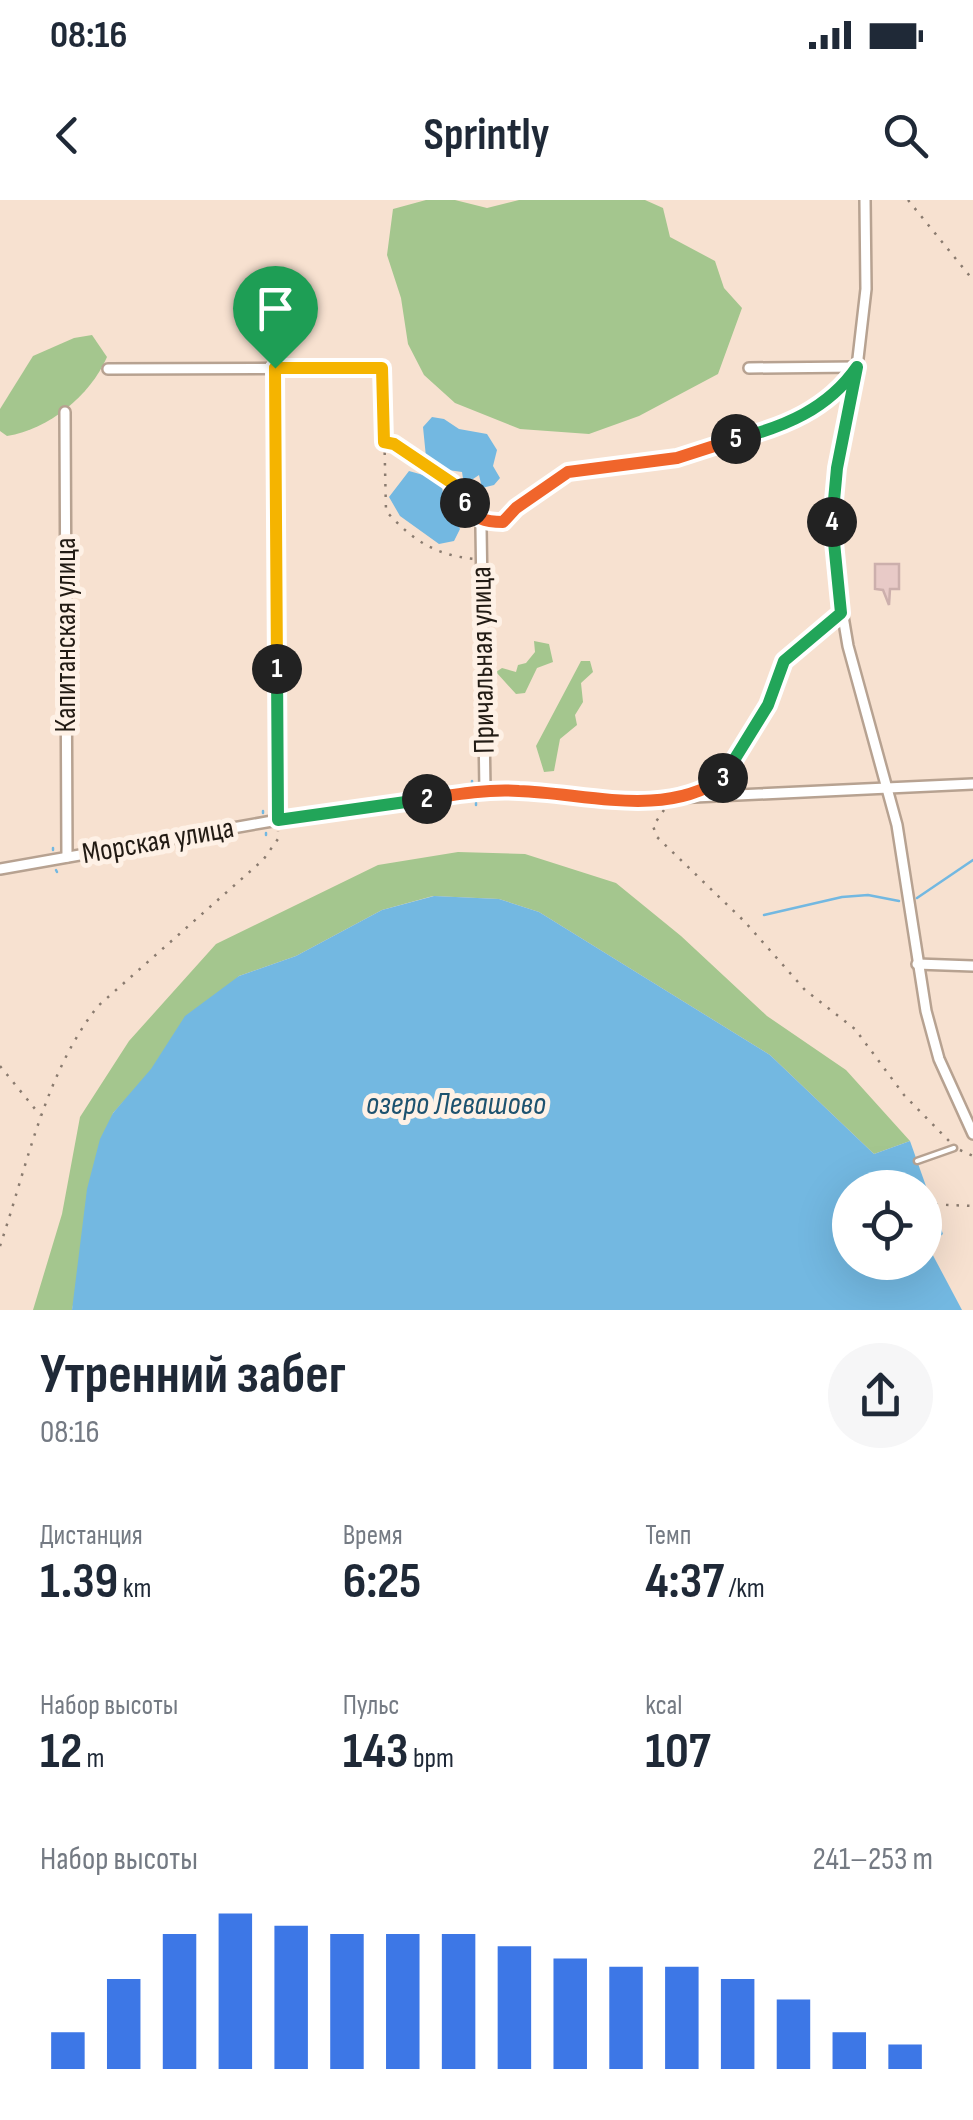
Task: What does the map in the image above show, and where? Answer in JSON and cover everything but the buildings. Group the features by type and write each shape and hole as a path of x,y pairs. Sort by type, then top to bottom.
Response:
{"street":[{"path":"864,200 866,289 857,367 832,503 841,613 898,825 916,964 939,1060 973,1134"},
{"path":"749,368 857,367"},
{"path":"275,368 278,820"},
{"path":"108,369 382,368"},
{"name":"Капитанская улица","path":"65,412 67,857"},
{"name":"Причальная улица","path":"484,525 484,791"},
{"name":"Морская улица","path":"0,869 278,820 484,791 631,800 973,784"},
{"path":"916,964 973,966"}],"lane":[{"path":"917,1161 954,1148"}],"path":[{"path":"908,200 973,280"},
{"path":"384,442 394,444 452,483 471,514 484,525 503,522 516,508 568,472 677,458 776,429 840,391 857,367"},
{"path":"382,368 386,511 412,536 443,556 481,559"},
{"path":"690,795 714,784 730,770 768,705 784,661 841,613"},
{"path":"666,808 653,826 657,837 745,922 806,990 855,1028 904,1095 954,1148 973,1156"},
{"path":"0,1246 58,1072 80,1029 98,1006 263,860 278,838 278,820"},
{"path":"0,1066 42,1117"},
{"path":"942,1204 973,1206"}],"green space":[{"path":"426,200 455,200 487,208 519,200 645,200 663,208 670,237 715,261 724,288 742,308 718,374 639,416 589,434 520,429 455,403 424,375 408,344 401,298 387,255 393,209"},
{"path":"92,335 107,357 79,397 38,426 7,436 0,431 0,409 33,356 74,338"},
{"path":"534,641 549,644 553,662 537,668 525,693 516,694 496,672 502,668 516,672 518,665 526,663 535,652"},
{"path":"581,661 590,661 593,672 581,683 583,702 575,715 577,725 560,739 554,771 544,772 536,746"},
{"path":"458,852 525,854 616,883 681,936 767,1016 846,1070 910,1141 874,1154 770,1055 539,912 499,899 433,896 382,910 296,956 239,976 113,1113 72,1310 33,1310 62,1214 80,1117 129,1041 216,944 378,865"}],"water":[{"path":"432,417 444,419 459,429 487,434 497,450 493,466 500,478 494,485 482,488 479,475 464,485 462,472 441,469 426,457 423,427"},
{"path":"409,471 441,480 443,493 452,491 458,495 449,507 460,529 454,541 439,544 400,516 389,497"},
{"name":"озеро Левашово","path":"434,896 499,899 539,912 770,1055 874,1154 910,1141 920,1170 832,1170 832,1280 942,1280 942,1272 962,1310 72,1310 87,1189 100,1139 113,1113 151,1069 185,1016 239,976 296,956 382,910"}],"waterway":[{"path":"917,898 973,860"},
{"path":"764,915 842,897 868,895 899,901"}],"route":[{"path":"857,367 832,503 841,613 784,661 768,705 730,770 714,784 690,795 631,800 521,790 484,791 278,820 275,368 382,368 384,442 394,444 452,483 471,514 486,522 503,522 516,508 568,472 582,467 677,458 776,429 840,391 857,367"}]}
